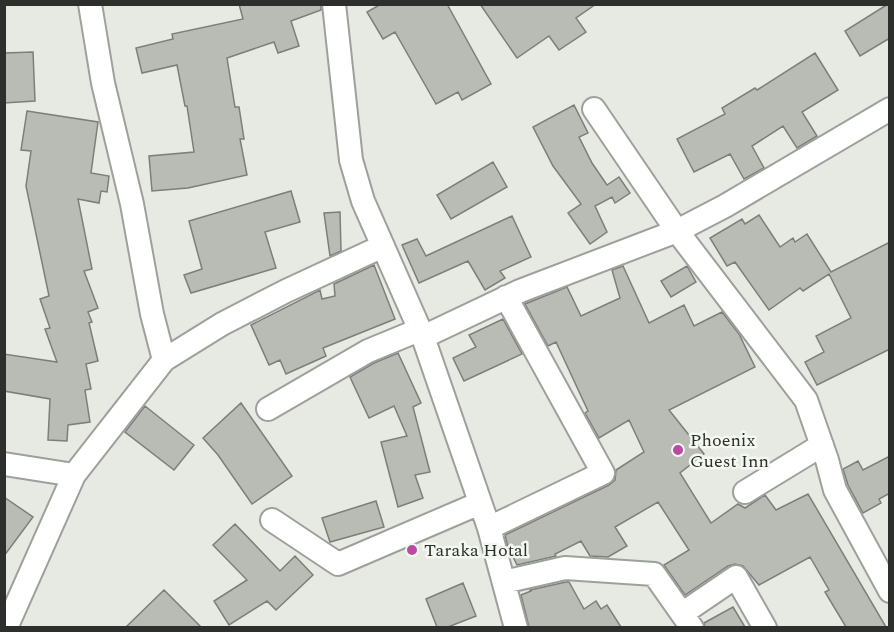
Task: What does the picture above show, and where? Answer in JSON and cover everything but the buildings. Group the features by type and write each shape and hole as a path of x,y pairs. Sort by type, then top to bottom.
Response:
{"street":[{"path":"90,4 102,84 132,204 152,314 164,360"},
{"path":"334,4 351,160 363,201 421,333 489,528 516,627"},
{"path":"594,109 677,231 806,400 835,490 890,591"},
{"path":"268,409 368,351 421,333 506,297 677,231 725,206 890,109"},
{"path":"6,627 75,476 164,360 206,334 286,291 383,246"},
{"path":"489,528 603,473 506,297"},
{"path":"745,492 822,445"},
{"path":"4,464 75,476"},
{"path":"272,520 338,564 480,503"},
{"path":"504,582 565,568 654,574 688,620 736,577 765,627"}],"place":[{"name":"Phoenix Guest Inn","path":"678,450"},
{"name":"Taraka Hotal","path":"412,550"}]}
